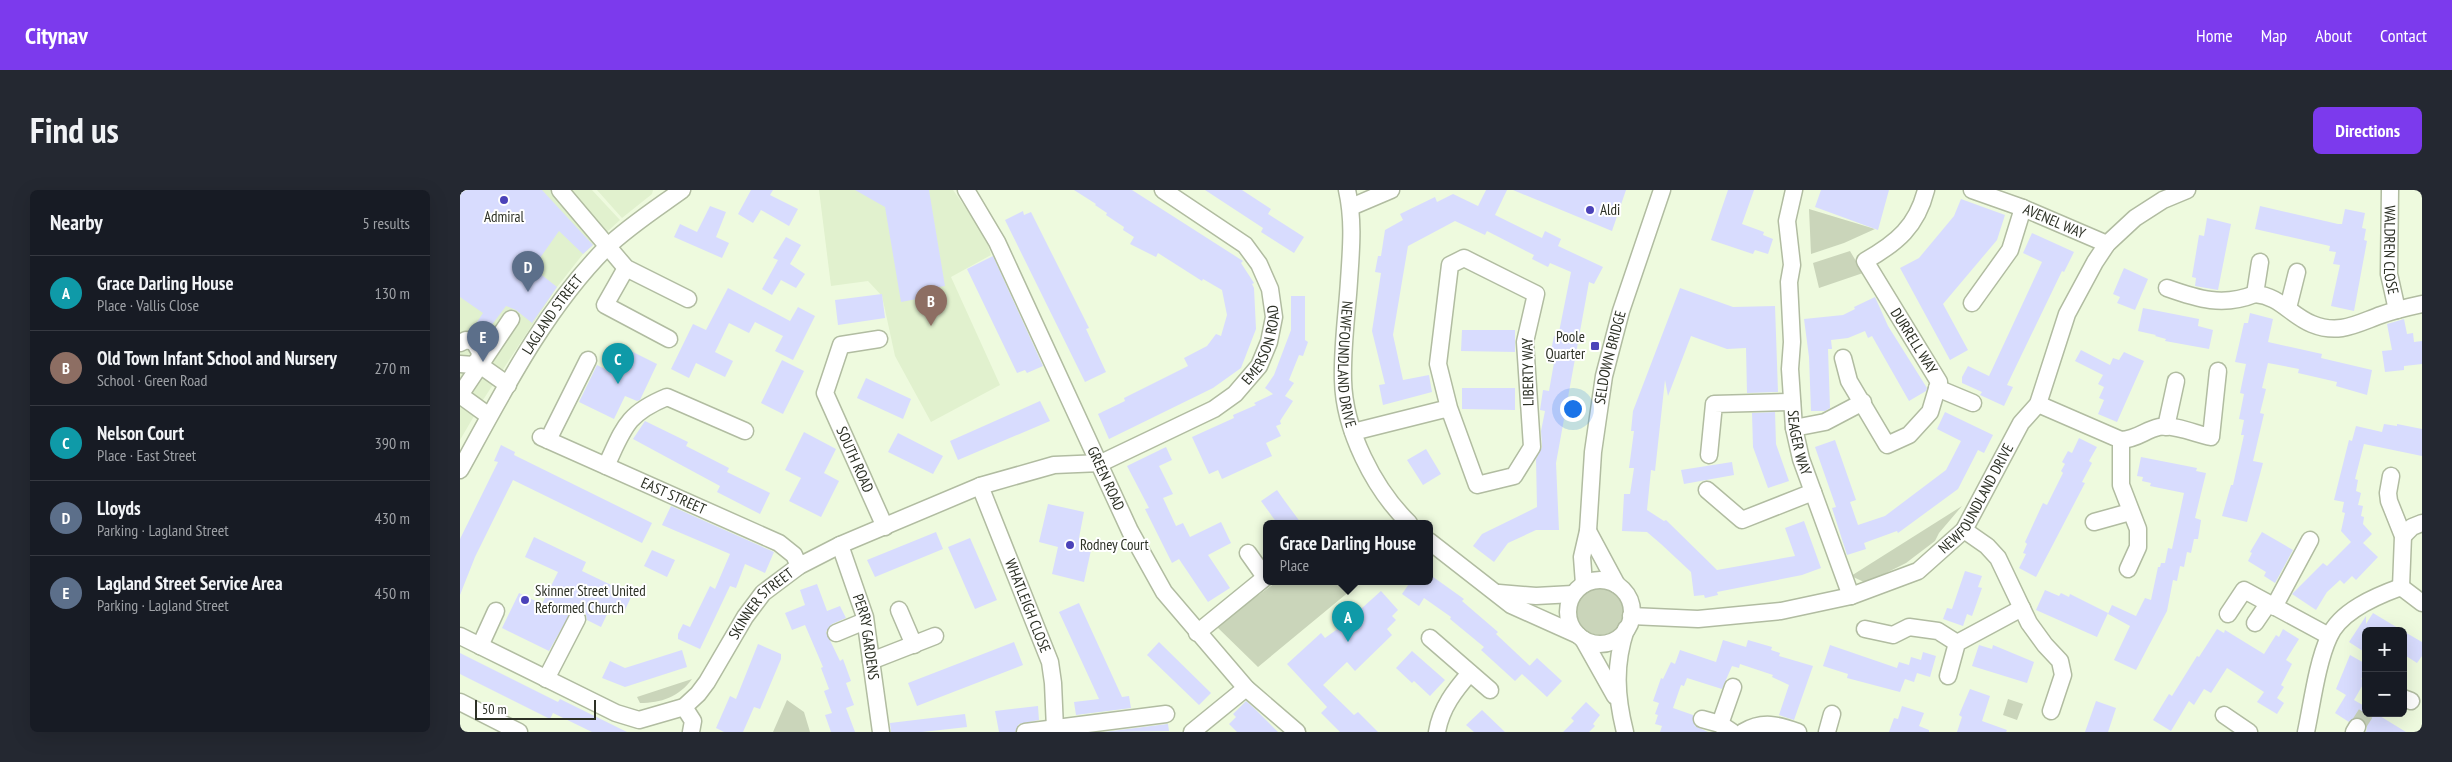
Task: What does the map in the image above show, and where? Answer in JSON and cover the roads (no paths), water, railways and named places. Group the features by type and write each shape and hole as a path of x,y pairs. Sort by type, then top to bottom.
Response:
{"street":[{"path":"560,190 626,268 688,298"},
{"name":"LAGLAND STREET","path":"460,470 508,385 552,316 590,266 608,247 682,190"},
{"name":"GREEN ROAD","path":"966,190 997,242 1101,463 1130,531 1164,592 1197,633 1246,688 1297,732"},
{"name":"EMERSON ROAD","path":"1101,463 1214,409 1226,401 1253,375 1265,354 1269,342 1274,317 1270,288 1252,253 1238,240 1163,190"},
{"name":"NEWFOUNDLAND DRIVE","path":"1347,190 1351,206 1352,231 1343,382 1353,432 1360,451 1384,495 1405,520"},
{"path":"1351,206 1391,190"},
{"name":"SELDOWN BRIDGE","path":"1579,589 1582,557 1588,531 1593,452 1604,376 1620,311 1662,190"},
{"name":"SEAGER WAY","path":"1794,190 1787,221 1792,265 1789,282 1794,428 1801,459 1851,596"},
{"name":"DURRELL WAY","path":"1843,358 1849,381 1887,445 1909,435 1930,412 1939,382 1865,261 1887,249 1910,227 1921,209 1926,190"},
{"name":"AVENEL WAY","path":"1972,190 2023,208 2107,244"},
{"name":"NEWFOUNDLAND DRIVE","path":"1629,623 1772,612 1851,596 1918,571 1964,530 2022,423 2038,404 2067,314 2082,282 2107,244 2120,230 2147,210 2187,190"},
{"name":"WALDREN CLOSE","path":"2390,190 2389,274 2397,310"},
{"path":"1972,303 2010,250 2023,208"},
{"name":"LIBERTY WAY","path":"1464,258 1536,294 1525,342 1532,447 1514,476 1477,486 1449,408 1438,364 1450,265 1464,258"},
{"path":"2167,288 2200,300 2232,302 2255,294 2260,262"},
{"path":"626,268 605,305 669,339"},
{"path":"2288,308 2297,272"},
{"name":"WALDREN CLOSE","path":"2255,294 2269,296 2312,324 2335,330 2356,326 2397,310 2422,304"},
{"path":"489,416 460,395 511,318"},
{"name":"SOUTH ROAD","path":"879,339 841,345 824,393 886,527"},
{"path":"460,343 470,340 477,344 480,352 479,364"},
{"name":"EAST STREET","path":"588,360 544,438 779,543 794,555 799,566"},
{"path":"460,364 469,366 479,364 508,385"},
{"path":"2038,404 2121,440 2132,440 2158,427 2211,437 2218,371"},
{"path":"2166,427 2176,381"},
{"path":"1937,388 1973,403"},
{"path":"606,466 628,422 649,405 667,397 745,430"},
{"path":"1709,455 1714,404 1792,402"},
{"path":"1794,428 1825,422 1863,402"},
{"path":"1353,432 1449,408"},
{"path":"2121,440 2121,485 2138,529 2138,547 2128,569"},
{"name":"SKINNER STREET","path":"684,707 707,682 745,617 763,593 799,566 840,545 980,486 1054,465 1101,463"},
{"path":"2391,476 2388,493 2389,502 2403,536 2401,588"},
{"name":"WHATLEIGH CLOSE","path":"980,486 1050,662 1053,683 1054,729"},
{"path":"1707,490 1742,520 1813,492"},
{"path":"2094,522 2130,512"},
{"path":"2403,536 2412,527 2422,523"},
{"path":"1964,530 1987,546 1998,558 2022,608 2045,645 2060,661 2063,675 2051,711"},
{"path":"1588,531 1617,585 1629,599 1629,623 1620,649 1617,681 1618,702 1625,732"},
{"path":"2255,623 2271,606 2310,540"},
{"path":"1433,544 1511,604 1580,637 1598,644 1606,643 1621,636 1629,623"},
{"name":"PERRY GARDENS","path":"840,545 865,621 881,732"},
{"path":"1248,553 1263,572"},
{"path":"1197,633 1263,578"},
{"path":"1499,593 1536,596 1579,589 1600,580 1617,585"},
{"path":"2401,588 2422,604"},
{"path":"2306,732 2329,636 2355,609 2387,592 2401,588"},
{"path":"1579,589 1568,608 1570,622 1618,702"},
{"path":"2228,614 2244,590 2329,636"},
{"path":"1948,676 1957,644 2022,608"},
{"path":"899,610 914,645"},
{"path":"480,646 496,611"},
{"path":"546,679 578,619"},
{"path":"836,633 865,621"},
{"path":"1865,629 1893,634 1909,627 1938,631 1957,644"},
{"path":"460,636 616,713 640,720 684,707 693,721 691,732"},
{"path":"871,661 935,636"},
{"path":"1430,638 1490,690"},
{"path":"1437,732 1443,710 1455,690 1470,673"},
{"path":"1702,719 1726,728 1733,686"},
{"path":"1192,732 1246,688"},
{"path":"460,702 519,732"},
{"path":"1025,732 1166,714"},
{"path":"1827,732 1832,714"},
{"path":"2224,715 2248,732"},
{"path":"1743,732 1759,725 1767,724 1798,732"}],"tunnel":[{"path":"2357,727 2363,717"}],"place":[{"name":"Admiral","path":"504,200"},
{"name":"Aldi","path":"1590,210"},
{"name":"Lloyds","path":"528,292"},
{"name":"Old Town Infant School and Nursery","path":"931,326"},
{"name":"Poole Quarter","path":"1595,346"},
{"name":"Lagland Street Service Area","path":"483,362"},
{"name":"Nelson Court","path":"618,384"},
{"name":"Rodney Court","path":"1070,545"},
{"name":"Skinner Street United Reformed Church","path":"525,600"},
{"name":"Grace Darling House","path":"1348,642"}]}
